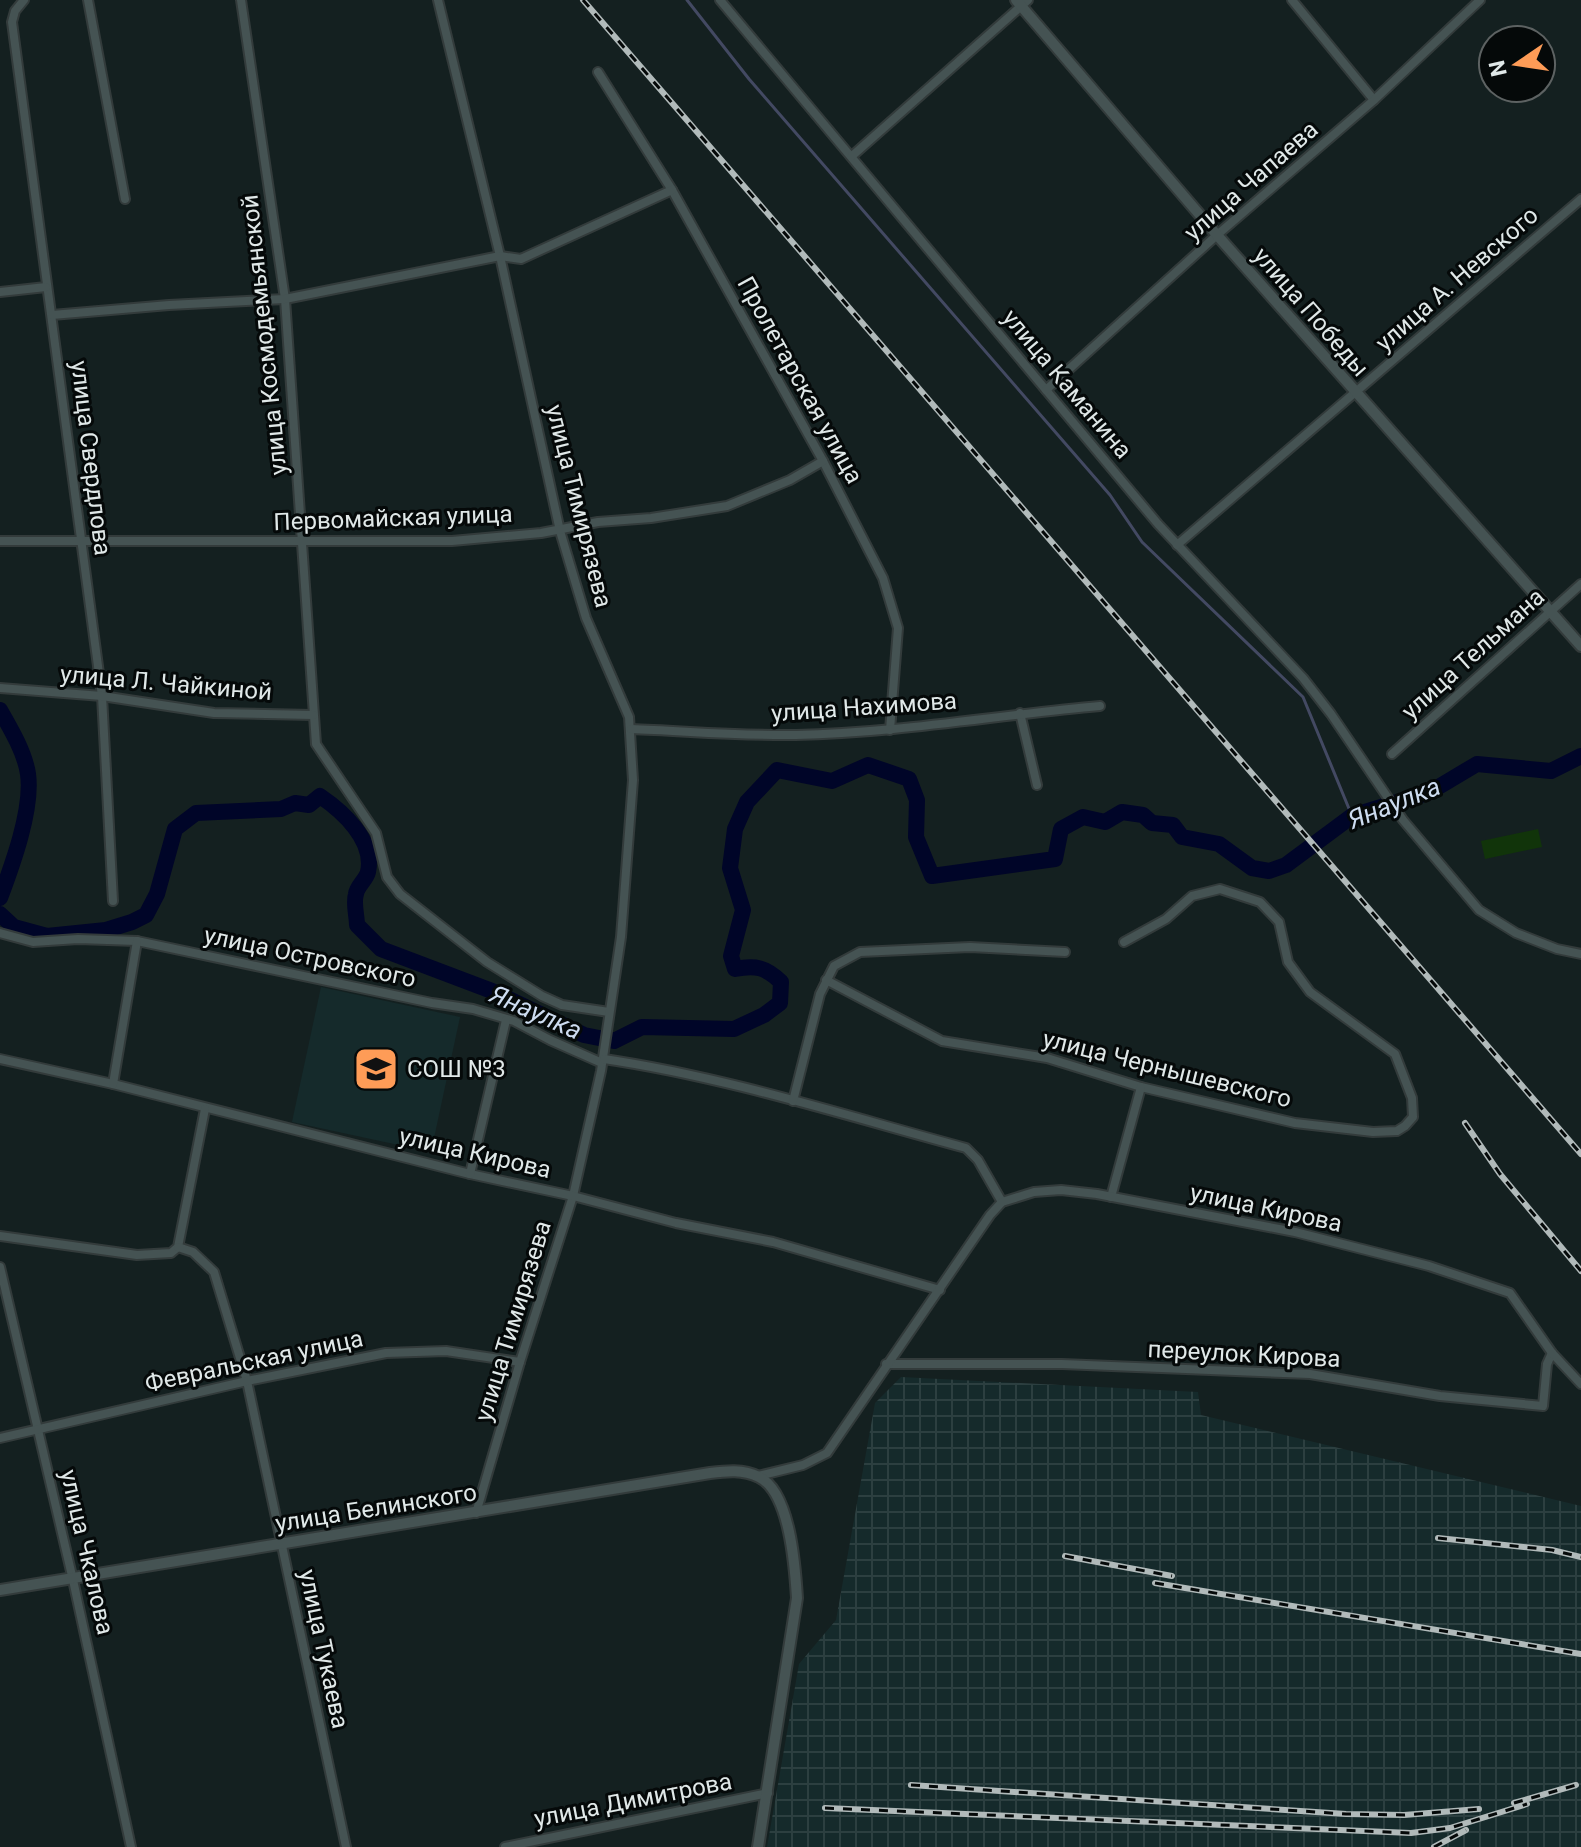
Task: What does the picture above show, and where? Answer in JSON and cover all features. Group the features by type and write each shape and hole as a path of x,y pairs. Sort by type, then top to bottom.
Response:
{"street":[{"name":"улица Свердлова","path":"24,0 15,11 12,22 102,696 113,901"},
{"path":"88,0 125,199"},
{"name":"улица Космодемьянской","path":"241,0 285,299 304,542 313,715"},
{"name":"улица Тимирязева","path":"438,0 500,256 560,531 586,618 629,717 633,780 623,906 603,1061 573,1196 476,1513"},
{"name":"улица Каманина","path":"720,0 1177,545 1303,678 1403,820 1471,901 1493,921 1516,933 1557,949 1581,954"},
{"path":"1292,0 1374,100"},
{"name":"улица Чапаева","path":"1046,390 1217,235 1374,100 1480,0"},
{"path":"852,156 1022,2"},
{"name":"улица Победы","path":"1022,2 1217,235 1581,646"},
{"name":"Пролетарская улица","path":"598,72 672,190 823,461 883,578 898,628 890,730"},
{"path":"52,315 285,299 500,256 521,259 672,190"},
{"name":"улица А. Невского","path":"1177,545 1579,204"},
{"path":"0,292 46,287"},
{"name":"Первомайская улица","path":"0,541 452,541 560,531 598,522 651,518 727,506 790,480 823,461"},
{"name":"улица Тельмана","path":"1392,754 1581,584"},
{"name":"улица Л. Чайкиной","path":"0,688 102,696 214,713 313,715"},
{"name":"улица Нахимова","path":"631,729 795,735 890,730 1100,706"},
{"path":"1020,713 1037,785"},
{"path":"313,715 316,744 376,833 387,877 400,894 487,962 542,996 562,1005 609,1012"},
{"name":"улица Чернышевского","path":"826,980 942,1041 1047,1058 1141,1087 1295,1123 1373,1132 1397,1131 1413,1117 1412,1098 1395,1054 1310,992 1288,962 1279,922 1260,902 1220,889 1192,896 1166,919 1124,942"},
{"name":"улица Островского","path":"0,933 33,942 78,939 137,941 473,1009 514,1021 550,1040 603,1061 640,1064 966,1148 983,1168 1002,1202"},
{"path":"113,1084 137,941"},
{"path":"793,1101 820,994 834,966 860,952 970,947 1065,952"},
{"path":"470,1174 506,1020"},
{"name":"улица Кирова","path":"0,1059 676,1223 773,1242 940,1290"},
{"path":"1111,1197 1141,1087"},
{"path":"0,1236 156,1256 171,1253 178,1247 205,1109"},
{"name":"улица Кирова","path":"1002,1202 1034,1192 1061,1190 1111,1197 1295,1232 1429,1266 1510,1293 1552,1353 1581,1384"},
{"path":"758,1476 803,1465 827,1453 886,1364 1002,1202"},
{"name":"улица Тукаева","path":"178,1247 193,1252 214,1272 247,1381 346,1847"},
{"name":"улица Чкалова","path":"0,1267 131,1847"},
{"name":"Февральская улица","path":"0,1438 247,1381 386,1353 446,1351 520,1362"},
{"name":"переулок Кирова","path":"886,1364 1062,1364 1310,1374 1440,1396 1543,1406 1547,1364 1552,1353"},
{"name":"улица Белинского","path":"0,1590 710,1473 735,1470 758,1476"},
{"path":"758,1476 778,1496 794,1558 797,1598 758,1847"},
{"name":"улица Димитрова","path":"505,1847 768,1793"}],"shaded area":[{"name":"СОШ №3","path":"321,987 460,1017 431,1152 292,1122"},
{"path":"901,1377 1198,1392 1201,1415 1581,1506 1581,1847 767,1847 799,1664 836,1620 875,1403"}],"green space":[{"path":"1538,829 1542,847 1485,859 1481,841"}],"waterway":[{"path":"687,0 749,79 1110,495 1142,542 1303,697 1352,816"},
{"name":"Янаулка","path":"0,710 24,758 29,788 20,837 0,898"},
{"name":"Янаулка","path":"0,914 14,927 47,936 106,930 132,922 146,915 157,894 175,829 196,813 281,809 295,803 309,805 320,796 347,818 367,849 368,872 355,898 357,925 381,949 492,991 584,1035 614,1041 642,1027 734,1029 764,1015 780,1003 781,982 760,968 735,969 731,956 743,910 730,868 735,829 747,802 777,770 832,781 868,765 909,779 917,800 916,837 932,876 1055,859 1061,829 1083,817 1105,822 1122,812 1143,815 1152,823 1173,825 1182,837 1219,844 1252,868 1269,871 1286,865 1352,816 1430,792 1477,764 1551,771 1581,756"}],"railway":[{"path":"583,0 1581,1154"},
{"path":"1465,1123 1500,1174 1581,1271"},
{"path":"1438,1538 1552,1550 1581,1557"},
{"path":"1065,1556 1172,1576"},
{"path":"1155,1583 1581,1654"},
{"path":"911,1785 1346,1814 1404,1815 1479,1809"},
{"path":"1514,1803 1576,1785"},
{"path":"825,1808 1411,1833 1450,1828 1527,1804"},
{"path":"1434,1847 1466,1830"}],"place":[{"name":"СОШ №3","path":"376,1069"}]}
